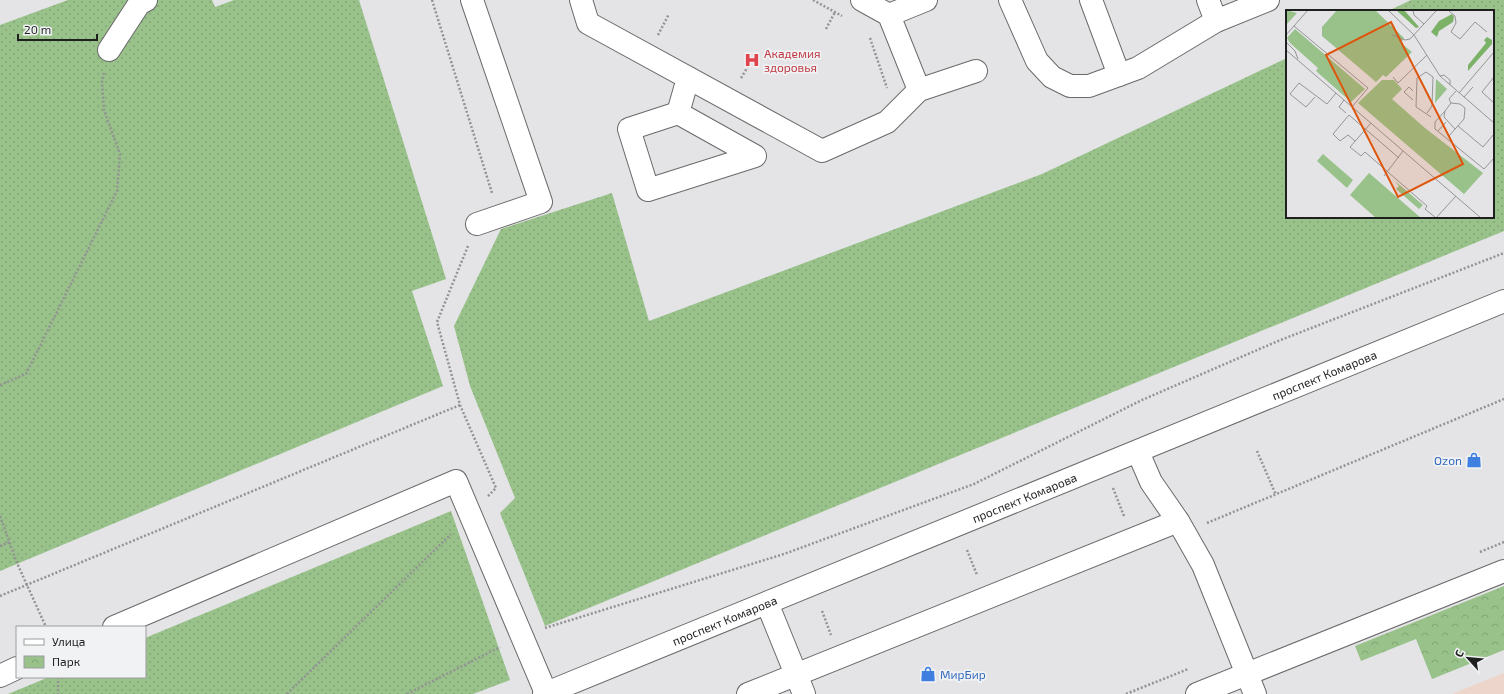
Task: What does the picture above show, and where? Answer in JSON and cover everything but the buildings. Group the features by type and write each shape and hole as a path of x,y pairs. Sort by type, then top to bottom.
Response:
{"main road":[{"path":"109,50 139,4 146,0"},
{"path":"472,0 542,202 477,224"},
{"path":"581,0 588,23 822,152 887,122 919,90 976,71"},
{"path":"862,0 889,14 919,90"},
{"path":"889,14 926,0"},
{"path":"1010,0 1037,61 1052,76 1070,86 1089,86 1138,68 1216,21 1268,0"},
{"path":"1091,0 1119,75"},
{"path":"1208,0 1216,21"},
{"path":"678,113 688,78"},
{"path":"678,113 755,156 648,190 628,129 678,113"},
{"name":"проспект Комарова","path":"545,694 1504,301"},
{"path":"1138,452 1151,482 1181,527 1203,565 1255,694"},
{"path":"116,626 456,481 545,694"},
{"path":"748,694 1133,539 1181,527"},
{"path":"1197,694 1504,571"},
{"path":"767,603 804,694"},
{"path":"0,676 16,668"}],"path":[{"path":"432,0 499,216"},
{"path":"813,0 848,19"},
{"path":"826,30 835,12"},
{"path":"661,28 669,14"},
{"path":"869,36 888,92"},
{"path":"0,385 26,374 117,191 120,154 104,110 102,82 109,50"},
{"path":"744,74 752,60"},
{"path":"287,694 496,488 460,405 437,322 477,224"},
{"path":"407,694 521,635 784,554 974,484 1142,400 1278,341 1504,253"},
{"path":"1181,527 1276,494 1504,399"},
{"path":"0,596 460,405"},
{"path":"1257,451 1276,494"},
{"path":"1113,488 1133,539"},
{"path":"0,516 26,585 46,626"},
{"path":"0,546 10,542"},
{"path":"58,678 58,694"}],"shaded area":[{"path":"1504,673 1504,694 1452,694"}],"green space":[{"path":"68,0 212,0 215,7 234,0 359,0 446,279 412,291 443,386 0,571 0,25"},
{"path":"1411,0 1504,0 1504,231 545,626 500,513 515,498 470,386 454,326 501,229 612,193 649,321 1042,174 1286,58 1286,218 1494,218 1494,10 1390,10"},
{"path":"451,511 510,680 473,694 8,694 47,678 146,678 146,638"},
{"path":"1504,586 1504,650 1432,679 1416,639 1361,661 1355,646"}],"place":[{"name":"Академия здоровья","path":"752,60"},
{"name":"Ozon","path":"1474,460"},
{"name":"МирБир","path":"928,674"}]}
